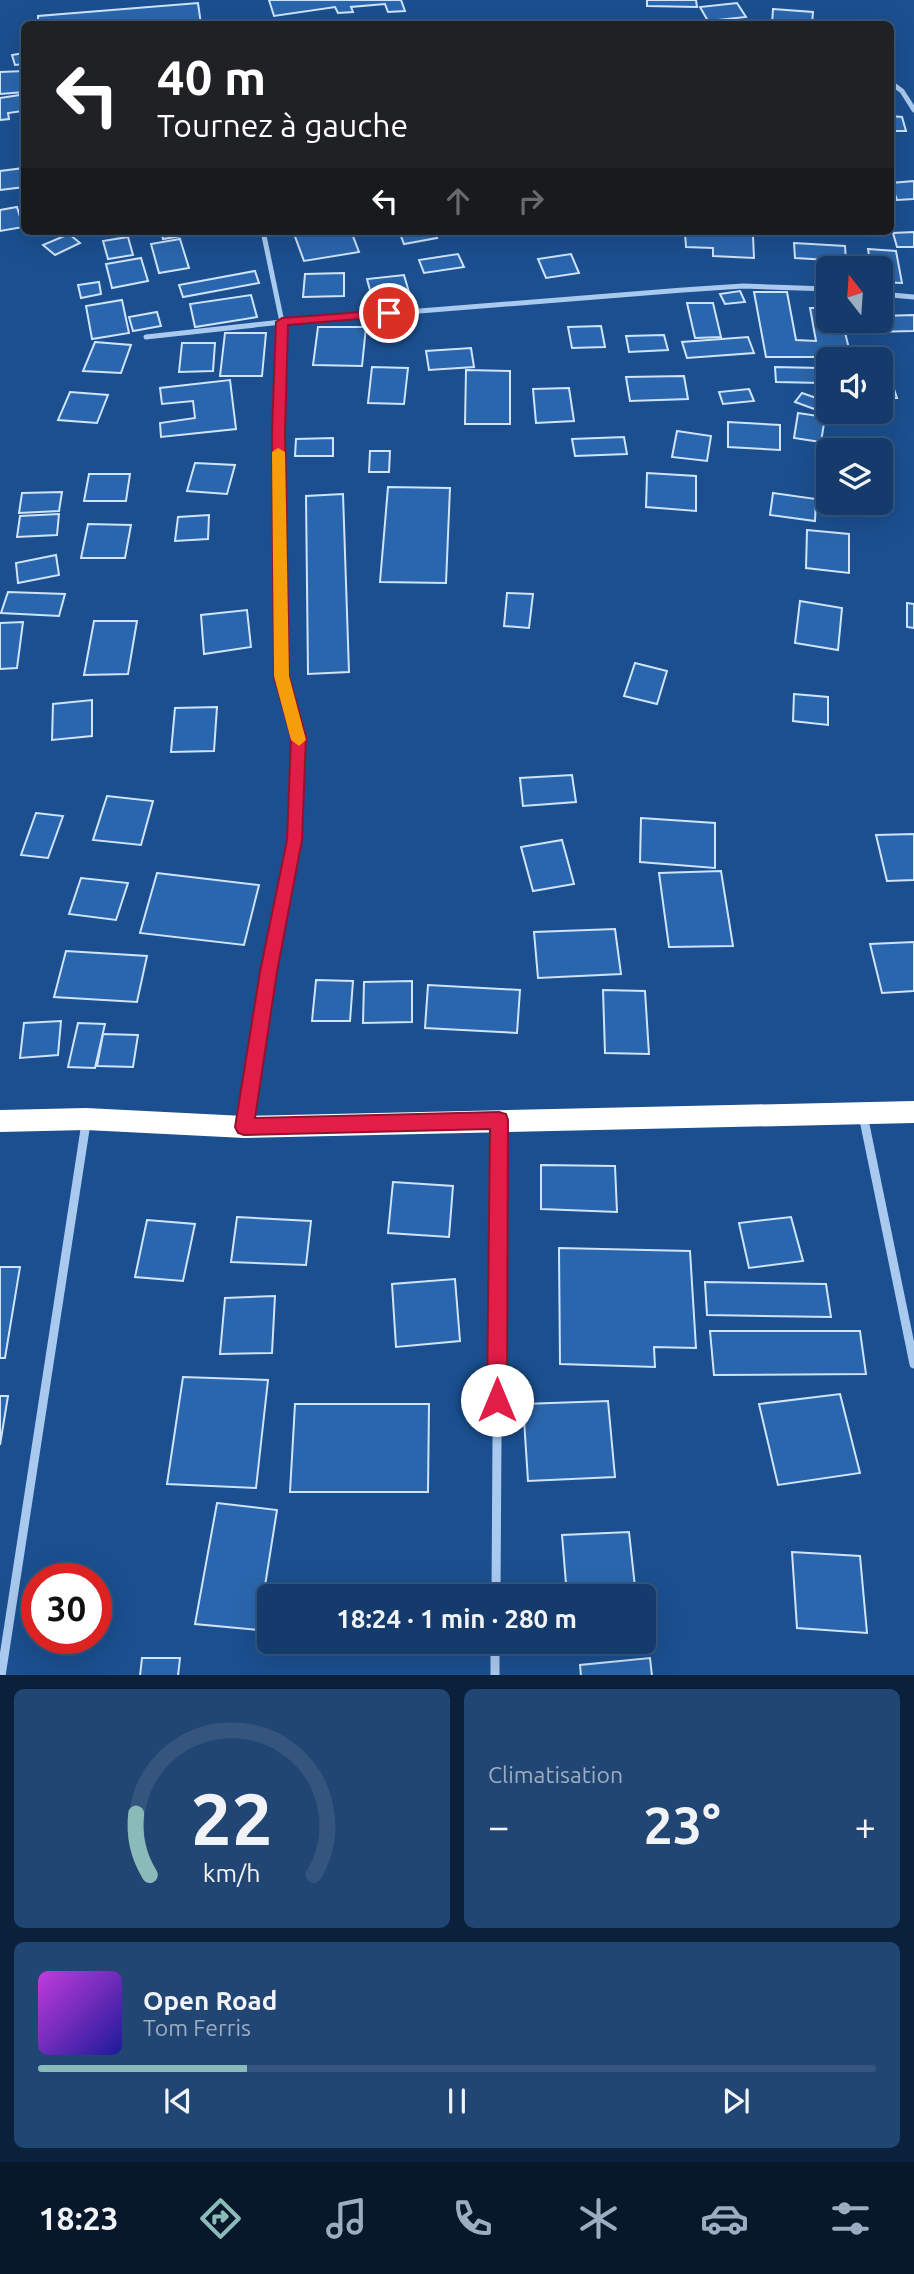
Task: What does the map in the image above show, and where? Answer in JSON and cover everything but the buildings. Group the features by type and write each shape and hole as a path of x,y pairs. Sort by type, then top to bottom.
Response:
{"highway":[{"path":"0,1122 86,1119 244,1127 914,1112"}],"street":[{"path":"894,85 902,91 914,110"},
{"path":"244,1127 268,972 295,840 299,737 282,676 278,432 282,322 264,235"},
{"path":"146,337 282,322 695,289 757,286 816,288"},
{"path":"893,295 914,297"},
{"path":"863,1113 914,1364"},
{"path":"1,1675 86,1119"},
{"path":"496,1584 499,1120"},
{"path":"495,1654 495,1675"}],"slow traffic":[{"path":"278,452 282,676 299,740"}],"route":[{"path":"389,313 282,322 278,432 282,676 299,737 295,840 268,972 244,1127 499,1120 497,1400"}]}
